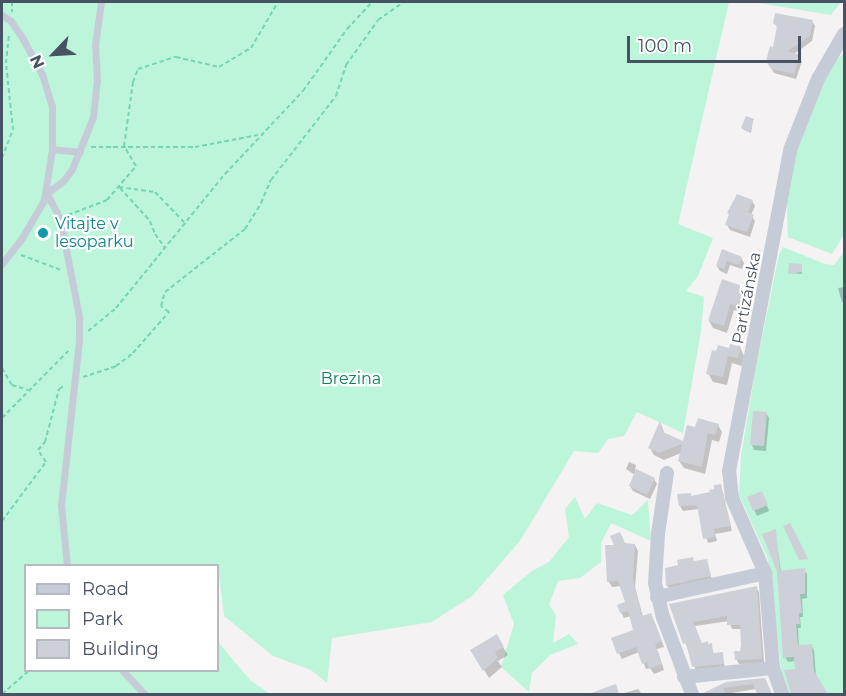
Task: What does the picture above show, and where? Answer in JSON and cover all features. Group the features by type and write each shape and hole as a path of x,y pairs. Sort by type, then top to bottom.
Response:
{"street":[{"name":"Partizánska","path":"782,694 773,668 765,573 732,498 729,471 790,150 819,79 844,34"},
{"path":"667,473 655,567 657,597 692,694"},
{"path":"657,597 765,573"},
{"path":"684,676 773,668"}],"lane":[{"path":"47,194 63,180 80,152 93,117 97,81 95,45 101,2"},
{"path":"2,15 11,21 42,74 52,106 52,148 47,194 30,227 2,264"},
{"path":"52,148 80,152"},
{"path":"47,194 60,218 79,317 79,340 61,505 67,564"},
{"path":"124,672 144,694"}],"path":[{"path":"60,218 107,200 136,166 124,146 133,82 138,69 176,57 219,67 251,48 278,2"},
{"path":"2,418 79,340 116,308 260,135 303,91 347,29 372,2"},
{"path":"2,520 46,462 38,450 45,442 58,389 73,380 116,366 133,353 165,320 170,312 161,306 165,292 244,229 261,203 271,180 336,96 346,65 378,20 404,2"},
{"path":"2,158 13,130 6,63 11,21"},
{"path":"80,152 92,146 195,147 260,135"},
{"path":"119,187 155,192 185,223"},
{"path":"119,187 150,221 165,248"},
{"path":"11,252 52,265 72,276"},
{"path":"2,368 12,385 29,390"},
{"path":"2,694 28,672"}],"green space":[{"name":"Brezina","path":"2,2 729,2 678,224 713,238 698,276 686,291 704,297 701,331 683,433 637,412 624,436 608,439 598,453 574,451 520,541 472,596 432,622 332,638 327,683 311,670 273,656 224,616 219,564 24,564 24,672 219,672 219,643 250,680 270,694 2,694"},
{"path":"753,2 841,2 831,15"},
{"path":"844,53 844,235 832,254 788,237 786,181 827,69"},
{"path":"783,247 825,264 834,265 844,252 844,694 787,694 783,685 768,559 739,495 741,455 756,367 779,254"},
{"path":"575,497 585,519 597,503 632,515 648,500 651,541 611,523 601,543 601,562 580,578 558,581 549,605 556,615 553,643 569,634 578,644 550,655 532,673 529,692 501,667 514,624 503,595 532,571 549,562 569,537 565,509"}],"building":[{"path":"775,13 813,20 810,36 788,51 800,55 794,74 771,69 766,61 770,46 773,47 777,26 773,23"},
{"path":"746,116 754,119 750,132 741,128"},
{"path":"737,194 753,200 748,212 754,215 747,232 725,225 729,214 727,213"},
{"path":"722,249 742,257 739,265 727,261 724,269 716,266"},
{"path":"789,263 802,264 802,272 788,274"},
{"path":"722,279 748,288 750,298 745,299 742,308 730,304 724,326 708,321"},
{"path":"730,344 741,346 738,358 728,356 723,377 706,374 712,350 716,351 718,345 729,348"},
{"path":"753,411 767,412 764,446 750,445"},
{"path":"698,418 719,424 715,435 708,433 702,467 678,461 682,444 659,453 648,448 660,421 663,432 683,441 687,425 695,427"},
{"path":"636,469 655,478 647,495 629,486"},
{"path":"721,484 731,526 714,529 715,537 703,539 697,505 679,506 677,494 691,493 691,496 710,492 709,490 714,489 714,485"},
{"path":"762,491 768,505 753,511 747,497"},
{"path":"790,523 808,559 799,560 783,526"},
{"path":"776,529 780,571 805,568 805,594 800,594 802,613 799,613 800,624 796,624 798,645 812,644 814,671 828,694 791,694 784,670 795,669 794,657 783,658 777,572 762,534"},
{"path":"620,532 625,543 635,544 633,580 642,616 651,613 662,641 655,644 662,664 649,669 647,662 642,664 636,647 617,654 611,638 633,630 628,611 620,613 617,605 625,602 618,581 607,582 605,545 614,545 610,536"},
{"path":"693,557 694,561 707,559 711,576 666,586 665,568 678,565 677,560"},
{"path":"757,586 762,659 735,660 734,651 740,651 741,645 740,625 727,625 727,616 693,622 702,643 708,641 708,644 712,643 713,653 723,652 724,664 692,667 686,643 683,644 669,604"},
{"path":"497,634 504,647 495,652 498,658 483,671 470,650"},
{"path":"765,678 772,694 757,694 753,684 723,688 726,694 701,694 726,682"},
{"path":"616,684 619,694 591,694 591,693"}],"place":[{"name":"Vitajte v lesoparku","path":"43,233"}]}
